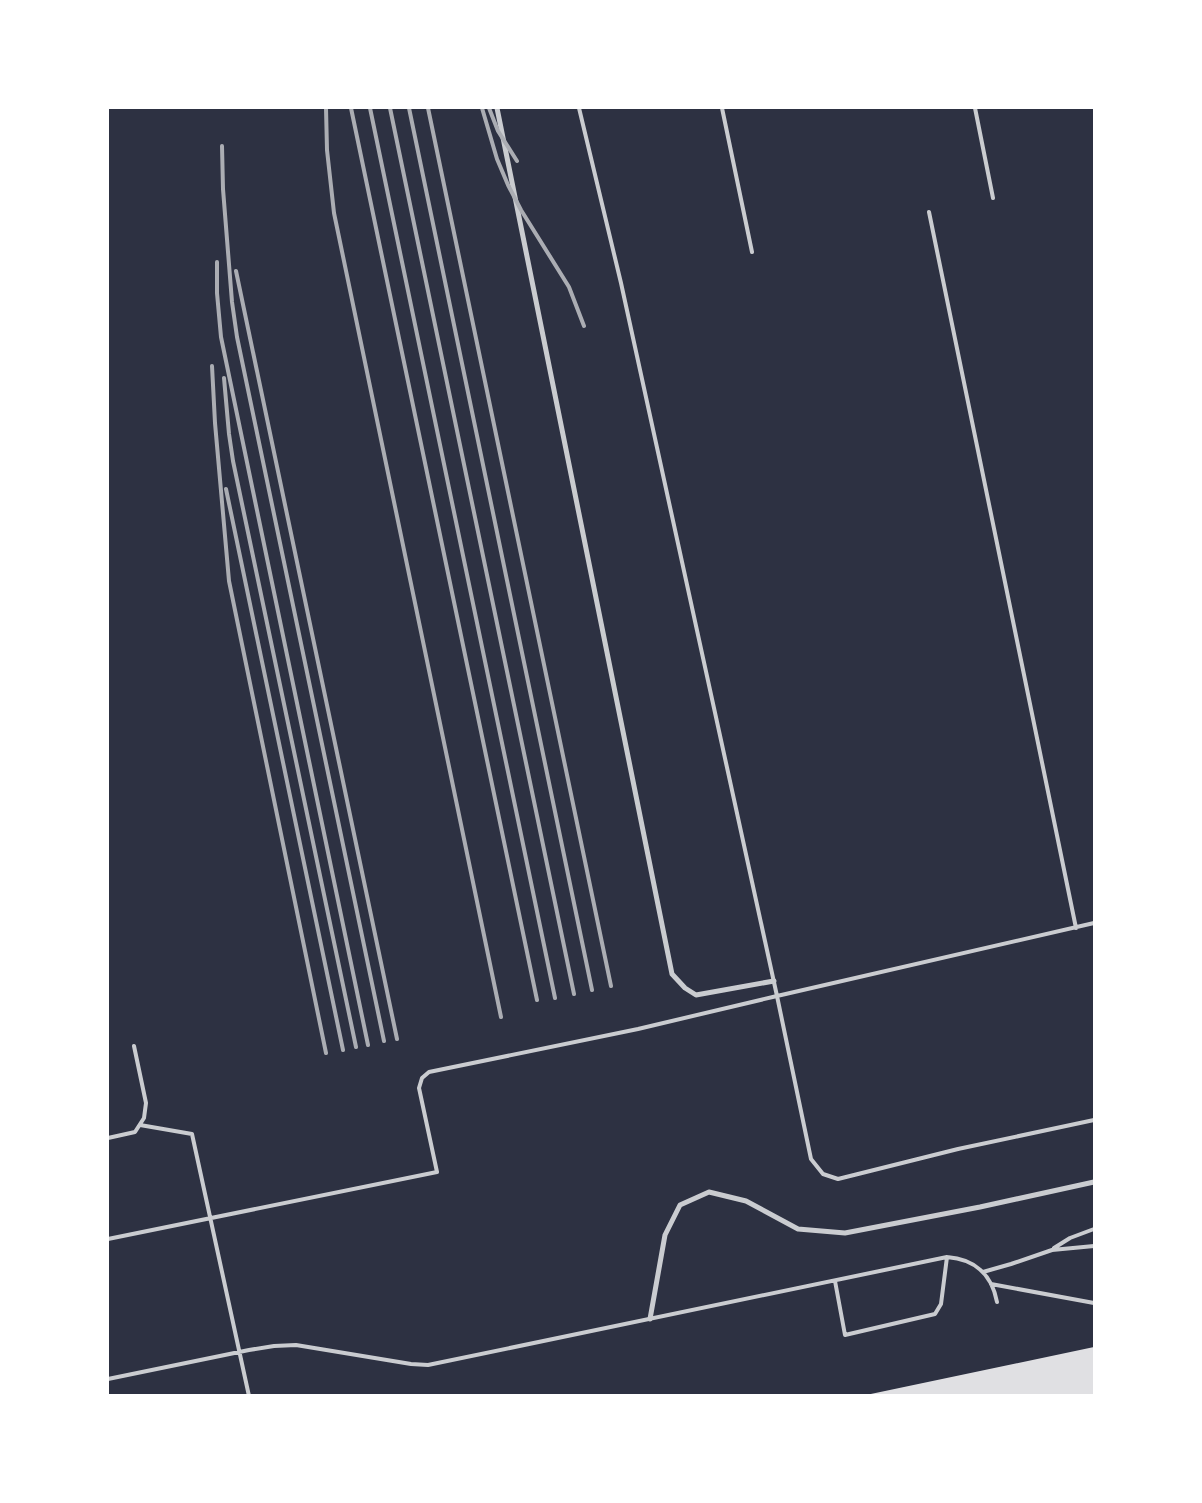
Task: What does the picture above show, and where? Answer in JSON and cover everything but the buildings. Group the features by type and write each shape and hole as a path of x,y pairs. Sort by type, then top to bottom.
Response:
{"street":[{"path":"497,108 672,974 685,988 696,995 774,981"},
{"path":"650,1319 665,1235 680,1204 709,1192 746,1201 798,1229 845,1233 980,1207 1094,1182"}],"lane":[{"path":"580,108 623,292 774,981 811,1159 823,1174 838,1179 958,1148 1094,1120"},
{"path":"722,108 752,252"},
{"path":"975,108 993,198"},
{"path":"929,212 1076,928"},
{"path":"108,1239 437,1172 419,1088 422,1078 429,1072 638,1029 1094,923"},
{"path":"108,1138 136,1132 144,1118 146,1103 134,1046"},
{"path":"140,1125 192,1134 248,1396"},
{"path":"1052,1250 1070,1238 1094,1229"},
{"path":"983,1272 1052,1250 1094,1246"},
{"path":"835,1281 845,1335 935,1314 942,1304 948,1257"},
{"path":"108,1379 249,1350 296,1344 411,1364 428,1365 948,1257 965,1260 983,1272 991,1284 997,1302"},
{"path":"991,1284 1094,1303"}],"railway":[{"path":"326,108 327,150 334,213 501,1017"},
{"path":"351,108 537,1000"},
{"path":"370,108 555,998"},
{"path":"390,108 574,994"},
{"path":"409,108 592,990"},
{"path":"428,108 611,986"},
{"path":"482,108 497,159 508,185 521,210 569,287 584,326"},
{"path":"489,108 498,131 517,161"},
{"path":"222,146 223,189 232,302 237,337 384,1041"},
{"path":"217,262 217,293 221,337 368,1045"},
{"path":"236,271 397,1039"},
{"path":"212,366 215,423 229,581 326,1053"},
{"path":"224,378 233,461 356,1047"},
{"path":"226,489 343,1050"}]}
